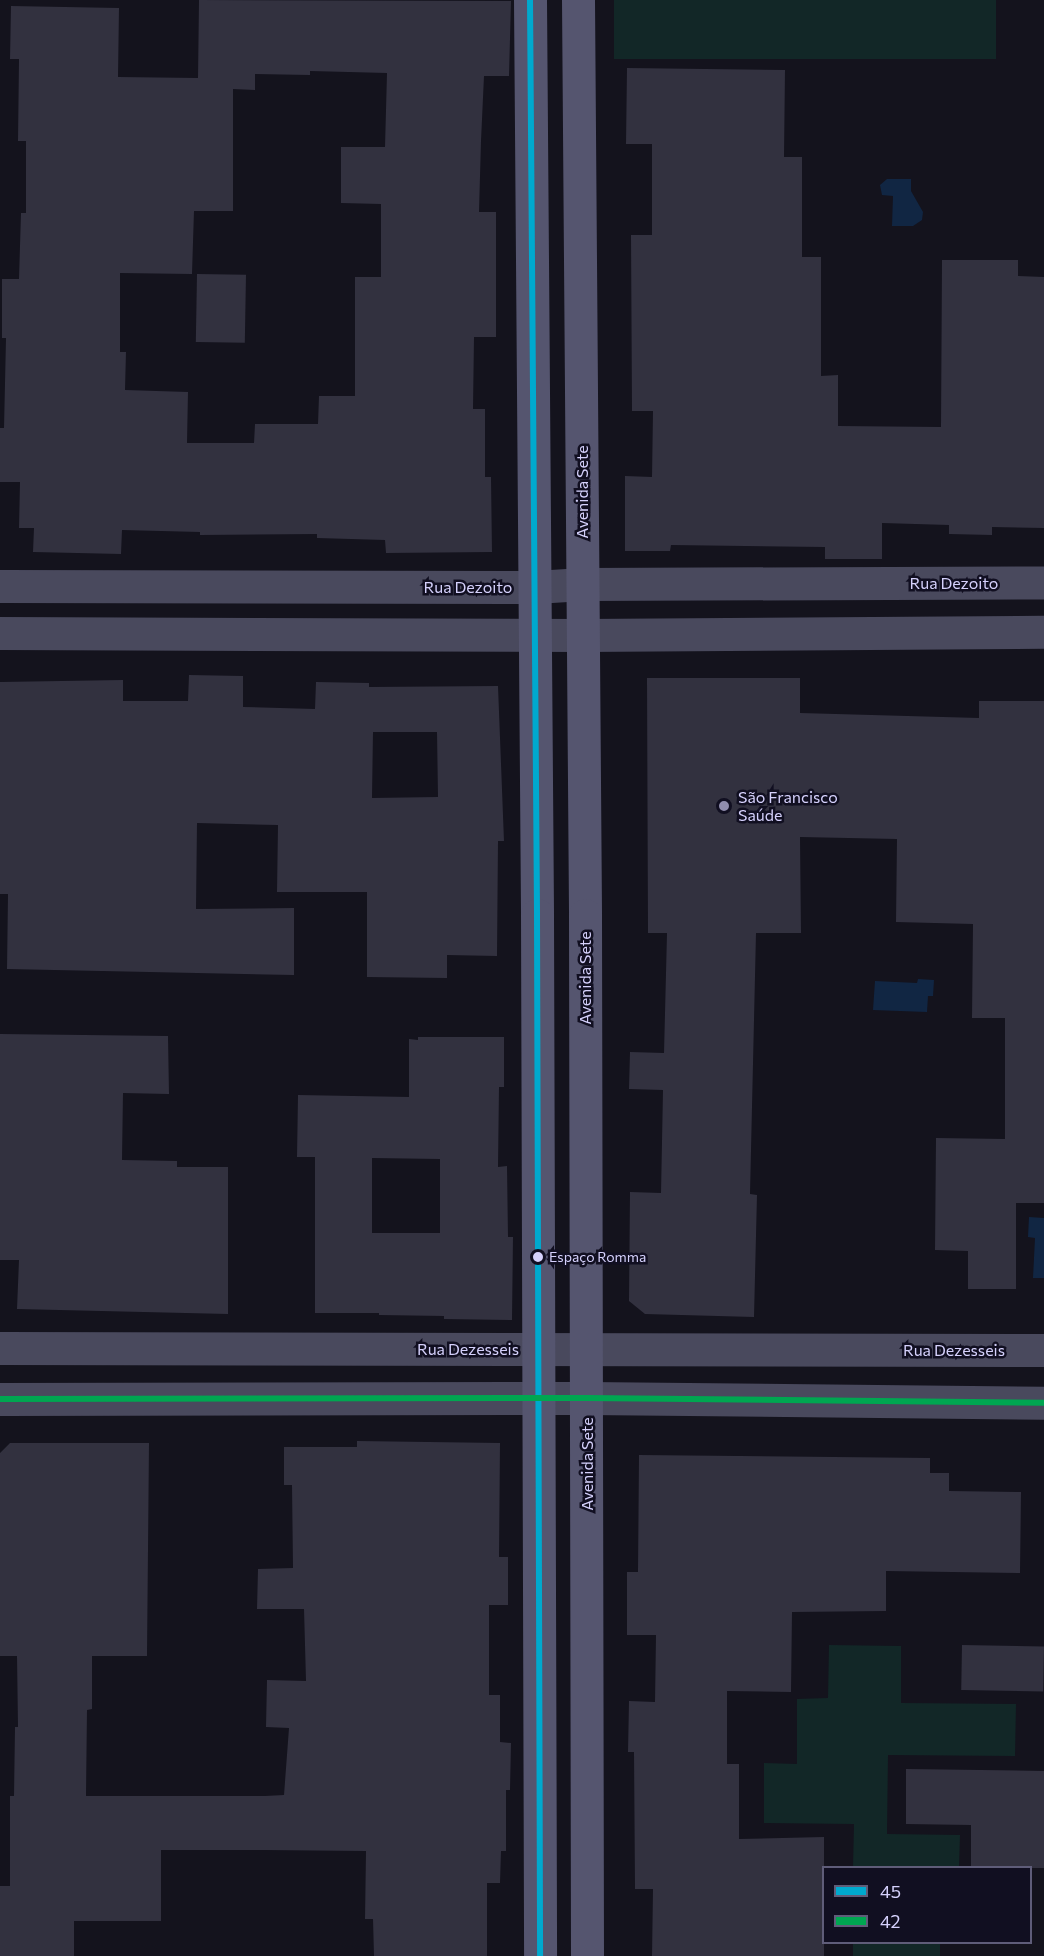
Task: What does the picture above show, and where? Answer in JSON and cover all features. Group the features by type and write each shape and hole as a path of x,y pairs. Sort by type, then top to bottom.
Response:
{"street":[{"path":"530,0 535,587 540,1956"},
{"name":"Avenida Sete","path":"578,0 583,584 587,1956"},
{"name":"Rua Dezoito","path":"0,586 535,587 583,584 1044,582"},
{"path":"0,633 583,635 1044,632"},
{"name":"Rua Dezesseis","path":"0,1348 1044,1350"},
{"path":"0,1399 586,1398 1044,1403"}],"green space":[{"path":"614,0 996,0 996,59 614,59"},
{"path":"829,1645 901,1646 901,1703 1016,1704 1015,1756 888,1755 887,1834 960,1835 959,1866 853,1866 854,1824 764,1823 764,1763 797,1764 797,1699 828,1698"},
{"path":"853,1944 940,1944 940,1956 853,1956"}],"water":[{"path":"887,179 911,179 911,191 923,212 922,220 913,226 892,226 893,196 882,195 880,185"},
{"path":"918,979 934,980 933,996 928,996 927,1012 873,1010 875,981 917,983"},
{"path":"1029,1217 1044,1218 1044,1278 1033,1278 1035,1238 1028,1237"}],"building":[{"path":"199,0 511,1 509,76 484,76 481,141 479,212 496,212 496,337 474,337 473,409 485,409 485,477 491,477 492,552 386,553 385,540 317,538 317,534 200,535 200,532 122,530 121,554 33,552 34,528 19,528 20,482 0,482 0,428 4,428 6,338 2,338 2,279 19,279 21,213 26,213 26,141 18,141 19,59 10,59 11,6 119,8 118,77 198,78","holes":["310,71 387,73 385,147 341,147 341,203 381,204 381,277 355,277 355,396 319,396 318,424 255,424 254,443 187,443 188,392 125,390 126,352 120,352 120,273 192,274 194,211 233,211 233,89 255,90 255,74 310,75"]},
{"path":"627,68 785,70 784,157 802,157 802,257 821,257 821,376 838,375 838,426 941,427 942,260 1018,260 1018,276 1044,277 1044,528 992,527 992,535 949,534 949,525 882,523 882,559 825,559 825,547 671,545 670,551 625,551 625,476 652,477 653,411 632,411 631,235 652,235 652,144 626,144"},
{"path":"197,274 246,275 245,343 196,342"},
{"path":"189,675 243,676 243,707 315,709 316,682 369,683 369,687 498,686 504,841 498,841 497,956 447,955 447,978 367,977 367,892 277,892 278,825 197,823 196,909 294,908 294,975 7,969 8,894 0,894 0,682 123,680 123,701 188,701","holes":["373,732 437,732 438,797 372,798"]},
{"path":"647,678 800,678 800,713 979,718 979,701 1044,701 1044,1203 1016,1203 1016,1289 968,1289 968,1251 935,1250 936,1138 1005,1139 1005,1018 972,1018 973,924 896,922 897,839 800,837 801,933 756,933 750,1194 757,1195 754,1317 645,1314 629,1301 630,1192 661,1193 663,1090 629,1089 630,1052 664,1053 667,933 648,933"},
{"path":"0,1034 168,1036 169,1094 123,1093 122,1160 177,1161 177,1167 228,1167 228,1314 17,1309 19,1260 0,1260"},
{"path":"418,1037 504,1037 504,1087 499,1087 498,1167 507,1166 508,1237 513,1237 512,1320 444,1319 444,1316 379,1315 379,1313 315,1313 315,1157 297,1157 298,1095 409,1097 409,1039 418,1040","holes":["372,1158 440,1159 440,1233 372,1233"]},
{"path":"357,1441 500,1443 499,1557 508,1557 508,1605 489,1605 489,1695 500,1695 500,1742 511,1743 510,1790 506,1790 506,1851 501,1851 500,1883 487,1883 487,1956 374,1956 373,1919 365,1919 366,1851 161,1850 161,1921 74,1921 74,1956 0,1956 0,1886 10,1886 10,1796 14,1796 15,1727 18,1727 17,1656 0,1656 0,1453 10,1443 149,1443 147,1656 92,1656 92,1709 87,1710 86,1796 265,1796 284,1795 289,1728 266,1727 267,1680 306,1681 304,1609 257,1609 258,1569 293,1568 292,1485 284,1485 284,1447 357,1447"},
{"path":"639,1455 930,1458 930,1473 949,1473 949,1491 1021,1492 1020,1573 886,1571 886,1611 792,1612 791,1692 727,1691 727,1764 739,1764 739,1839 824,1837 822,1944 824,1944 824,1956 652,1956 653,1889 635,1889 634,1752 628,1752 629,1701 655,1702 656,1635 627,1635 627,1572 638,1572"},
{"path":"962,1645 1044,1646 1043,1691 961,1690"},
{"path":"906,1769 1044,1771 1044,1868 971,1866 971,1825 906,1824"}],"transit line":[{"name":"45","path":"530,0 537,915 540,1956"},
{"name":"42","path":"0,1399 587,1398 1044,1403"}],"place":[{"name":"São Francisco Saúde","path":"724,806"},
{"name":"Espaço Romma","path":"538,1257"}]}
